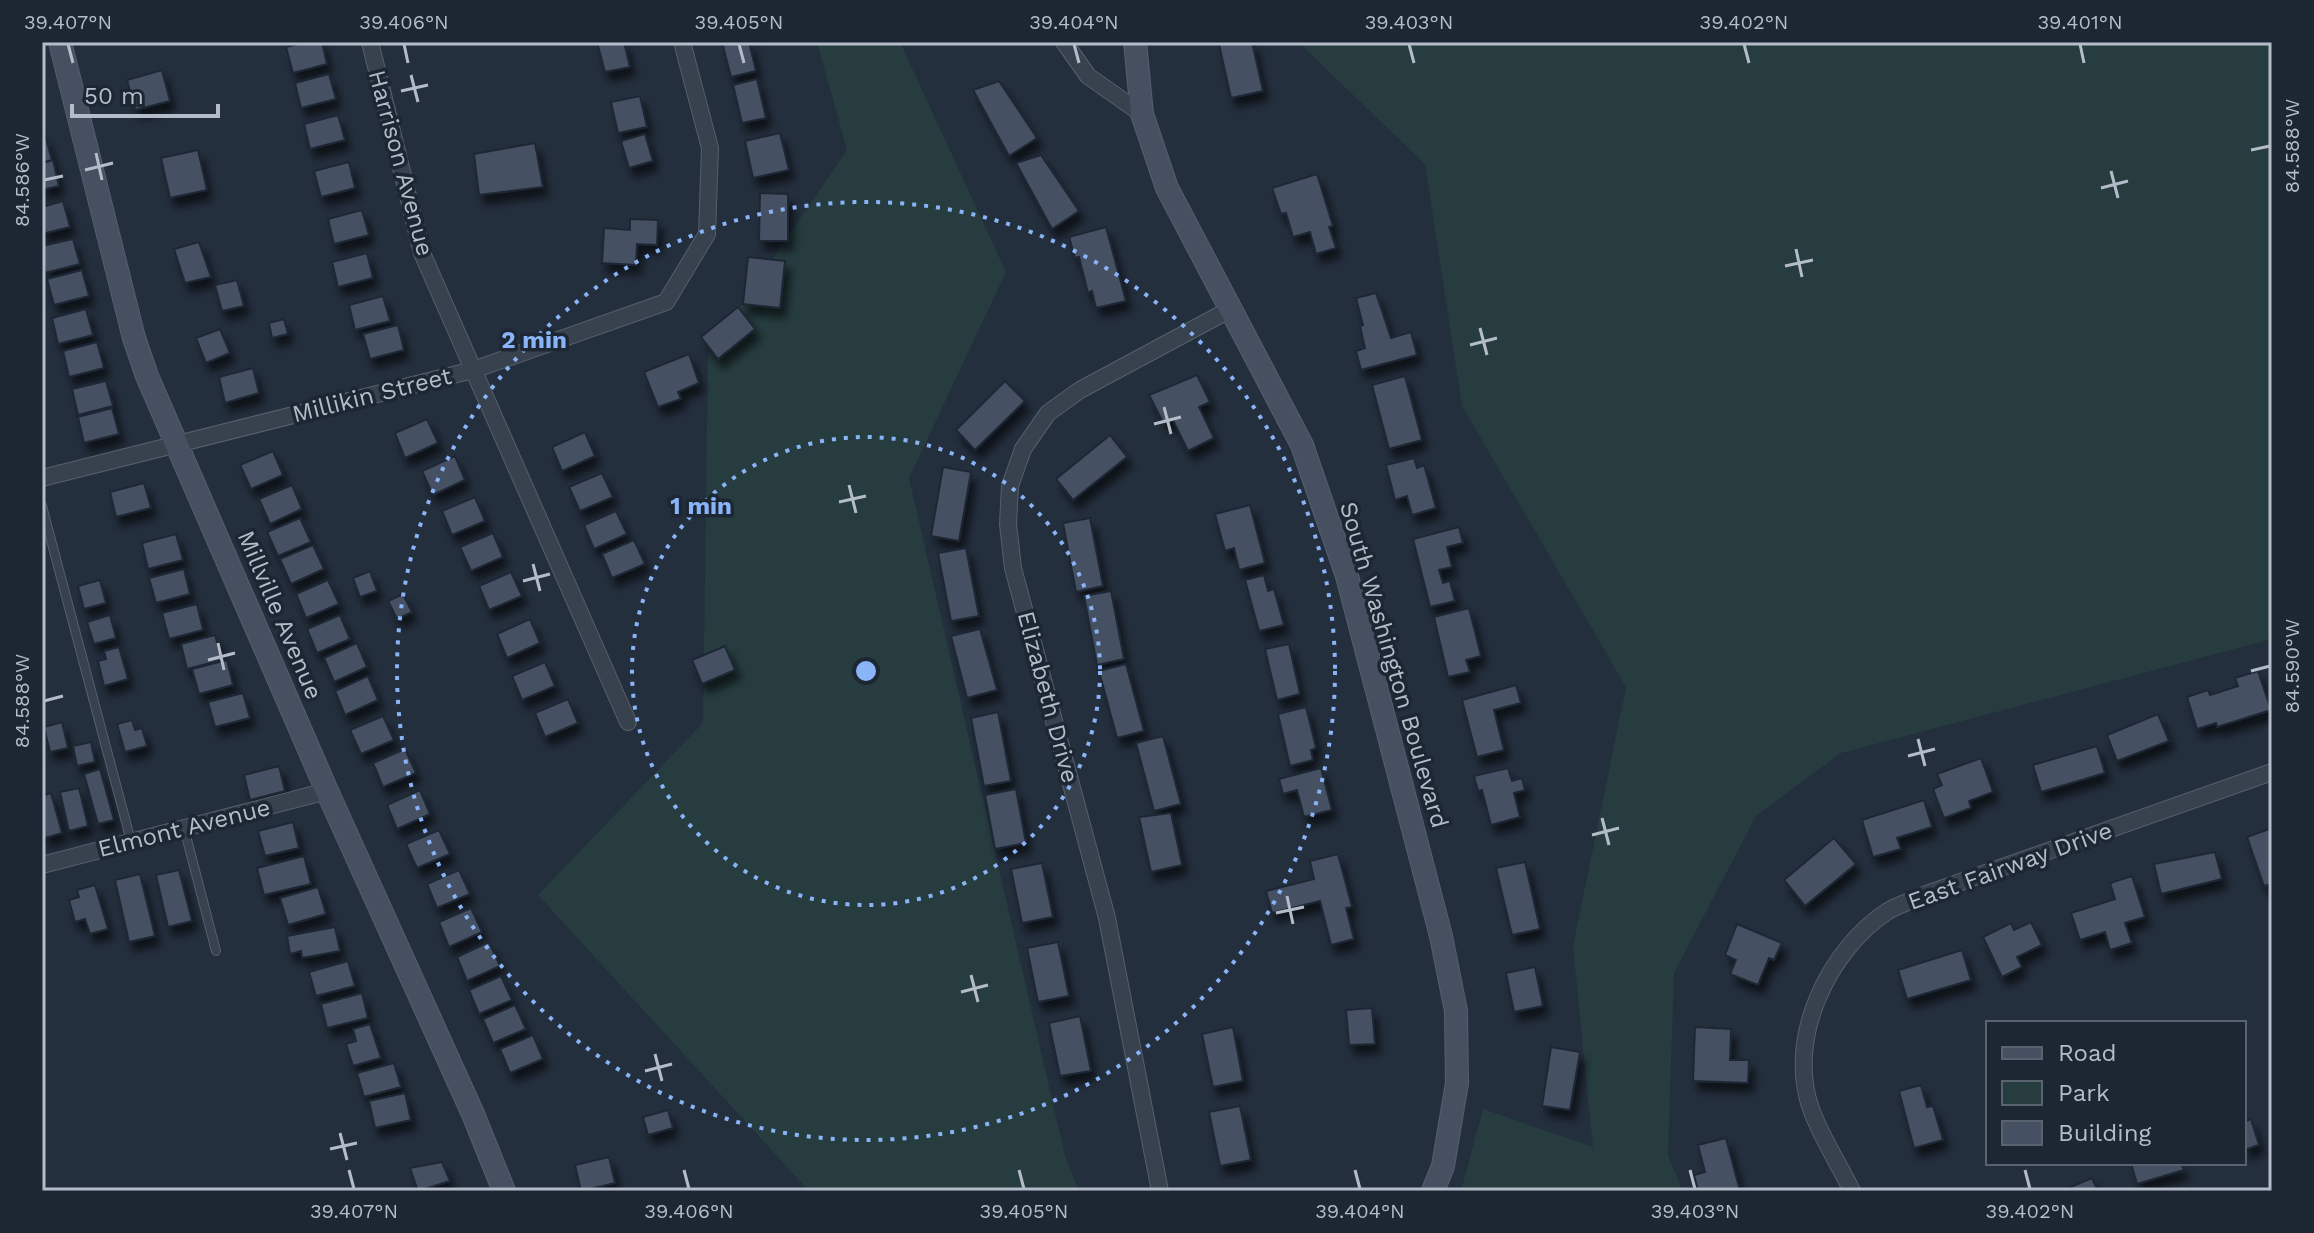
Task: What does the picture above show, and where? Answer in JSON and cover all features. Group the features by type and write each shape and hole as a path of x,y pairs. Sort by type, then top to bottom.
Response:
{"main road":[{"name":"Millville Avenue","path":"60,42 134,338 147,376 327,791 473,1114 504,1191"},
{"name":"South Washington Boulevard","path":"1135,42 1142,114 1167,188 1302,445 1347,576 1441,936 1456,1011 1457,1083 1443,1166 1433,1191"}],"street":[{"name":"Harrison Avenue","path":"370,42 422,253 628,722"},
{"name":"Millikin Street","path":"42,478 473,370 666,302 707,234 710,148 682,42"},
{"path":"1064,42 1088,76 1142,114"},
{"name":"Elizabeth Drive","path":"1160,1191 1107,918 1013,568 1008,524 1010,486 1023,449 1048,413 1080,390 1229,310"},
{"name":"East Fairway Drive","path":"1852,1191 1811,1108 1803,1067 1810,1019 1825,979 1859,937 1888,911 1921,896 2272,772"},
{"name":"Elmont Avenue","path":"42,865 327,791"}],"lane":[{"path":"42,506 132,842"},
{"path":"184,828 216,951"}],"green space":[{"path":"817,42 900,42 1006,272 909,478 1065,1156 1079,1191 809,1191 538,895 703,723 708,354 847,150"},
{"path":"1298,42 2272,42 2272,639 1841,753 1756,816 1674,973 1668,1155 1683,1191 1461,1191 1483,1109 1593,1147 1573,946 1626,687 1462,406 1425,164"}],"building":[{"path":"322,42 327,64 293,73 286,47"},
{"path":"597,42 624,42 630,67 605,72"},
{"path":"722,42 749,42 756,71 731,77"},
{"path":"1252,42 1263,91 1231,98 1219,44"},
{"path":"162,70 170,101 135,110 127,80"},
{"path":"329,74 336,99 301,108 295,83"},
{"path":"757,79 766,118 742,123 733,85"},
{"path":"999,81 1037,138 1009,156 973,90"},
{"path":"640,96 647,127 618,133 611,102"},
{"path":"338,115 345,140 310,149 304,124"},
{"path":"780,133 789,170 753,178 745,141"},
{"path":"645,134 653,161 629,168 621,141"},
{"path":"45,135 52,160 42,163 42,136"},
{"path":"535,143 543,187 479,195 474,154"},
{"path":"198,150 207,190 170,198 161,158"},
{"path":"1041,155 1079,211 1052,229 1016,163"},
{"path":"53,160 59,186 42,190 42,163"},
{"path":"349,162 355,188 321,197 314,171"},
{"path":"1317,174 1333,226 1329,227 1336,248 1316,254 1310,232 1293,237 1286,213 1281,214 1272,188"},
{"path":"760,193 788,194 788,241 759,241"},
{"path":"63,201 70,227 42,234 42,207"},
{"path":"362,210 369,235 334,244 328,219"},
{"path":"630,219 658,220 657,245 637,244 636,265 602,263 604,228 630,230"},
{"path":"1106,227 1126,301 1096,308 1069,237"},
{"path":"73,239 80,264 45,273 42,246"},
{"path":"199,242 211,277 185,283 174,249"},
{"path":"367,253 373,278 338,287 332,262"},
{"path":"748,257 785,261 780,308 743,304"},
{"path":"82,270 89,296 54,305 47,279"},
{"path":"237,280 244,306 222,311 215,285"},
{"path":"1376,293 1391,338 1411,332 1417,355 1361,370 1356,351 1365,348 1356,298"},
{"path":"383,296 390,321 355,330 349,305"},
{"path":"738,307 755,329 718,359 701,337"},
{"path":"86,309 93,335 58,344 52,318"},
{"path":"284,319 288,334 272,338 269,323"},
{"path":"398,325 404,350 370,359 363,334"},
{"path":"220,329 230,353 206,363 196,338"},
{"path":"97,342 104,368 69,377 63,351"},
{"path":"689,354 699,383 678,392 681,399 658,407 644,372"},
{"path":"253,368 259,393 225,403 219,377"},
{"path":"1197,375 1210,402 1199,407 1214,438 1188,451 1173,420 1164,424 1149,395"},
{"path":"1405,376 1422,440 1389,449 1372,385"},
{"path":"106,381 113,406 78,415 72,389"},
{"path":"1005,381 1025,401 975,450 956,430"},
{"path":"112,408 119,434 84,443 78,417"},
{"path":"427,419 438,443 405,458 395,433"},
{"path":"585,432 595,456 562,471 552,447"},
{"path":"1110,435 1127,457 1073,500 1056,479"},
{"path":"273,451 283,475 251,489 240,465"},
{"path":"455,456 465,480 433,495 422,471"},
{"path":"1414,458 1417,468 1424,465 1436,508 1412,515 1407,496 1395,500 1386,465"},
{"path":"943,467 971,472 959,541 931,536"},
{"path":"602,473 613,497 580,511 569,487"},
{"path":"144,483 151,508 116,517 110,492"},
{"path":"292,485 302,509 270,524 259,499"},
{"path":"475,497 485,521 452,535 442,511"},
{"path":"1250,505 1265,563 1239,570 1234,548 1225,551 1215,514"},
{"path":"616,511 627,534 594,549 584,525"},
{"path":"300,518 311,542 278,556 267,532"},
{"path":"1090,518 1103,586 1076,592 1063,523"},
{"path":"1459,527 1463,543 1447,547 1452,567 1439,570 1443,583 1450,581 1455,601 1430,607 1413,539"},
{"path":"493,533 503,557 471,571 460,547"},
{"path":"176,534 183,560 148,569 142,543"},
{"path":"634,540 645,564 612,578 602,554"},
{"path":"313,545 324,569 291,584 280,559"},
{"path":"966,548 979,616 951,621 938,553"},
{"path":"184,569 190,594 156,603 149,578"},
{"path":"370,571 377,591 360,597 353,578"},
{"path":"511,572 522,596 489,610 479,586"},
{"path":"1264,575 1268,591 1274,589 1284,625 1259,631 1245,580"},
{"path":"100,580 106,603 84,609 78,586"},
{"path":"328,580 339,604 306,618 296,594"},
{"path":"1111,591 1124,659 1097,665 1084,596"},
{"path":"403,594 412,612 397,619 388,601"},
{"path":"197,604 203,630 169,639 162,613"},
{"path":"1469,608 1481,656 1466,660 1470,672 1448,677 1434,617"},
{"path":"110,615 116,638 94,644 87,622"},
{"path":"340,615 350,639 317,653 307,629"},
{"path":"530,619 540,643 507,658 497,634"},
{"path":"980,629 997,690 967,698 951,636"},
{"path":"215,635 222,660 187,669 181,644"},
{"path":"357,643 367,667 334,682 324,658"},
{"path":"1289,644 1300,694 1277,700 1265,649"},
{"path":"725,646 735,670 702,684 692,660"},
{"path":"119,647 128,679 104,686 98,661 106,659 104,651"},
{"path":"227,660 233,685 199,694 192,669"},
{"path":"545,662 555,686 522,700 512,676"},
{"path":"1126,664 1144,731 1117,738 1099,671"},
{"path":"2258,671 2271,710 2217,727 2216,723 2197,729 2187,697 2208,690 2210,695 2238,686 2235,678"},
{"path":"368,676 378,700 345,715 335,691"},
{"path":"1516,685 1521,703 1494,710 1504,750 1477,757 1462,700"},
{"path":"243,693 250,718 215,727 208,702"},
{"path":"568,699 578,723 545,737 535,713"},
{"path":"1306,707 1316,748 1311,750 1313,760 1290,766 1278,714"},
{"path":"998,712 1011,781 984,786 971,718"},
{"path":"2158,714 2169,741 2117,761 2107,735"},
{"path":"383,716 394,740 361,754 350,730"},
{"path":"132,720 135,730 142,728 147,746 125,752 117,724"},
{"path":"62,722 68,748 50,752 44,727"},
{"path":"1163,736 1181,804 1154,811 1136,743"},
{"path":"91,742 95,762 77,766 73,746"},
{"path":"2097,746 2105,773 2041,792 2033,765"},
{"path":"405,749 416,773 383,787 373,763"},
{"path":"1981,758 1993,792 1969,801 1971,808 1944,818 1933,789 1942,785 1937,774"},
{"path":"279,766 285,791 250,800 244,775"},
{"path":"1321,768 1332,810 1304,817 1297,790 1283,794 1279,779"},
{"path":"1508,768 1512,781 1522,778 1525,790 1514,793 1520,817 1491,825 1482,790 1478,791 1474,776"},
{"path":"100,769 114,820 98,824 84,774"},
{"path":"79,788 88,826 69,831 60,792"},
{"path":"1016,789 1026,843 995,849 985,795"},
{"path":"420,790 430,814 397,829 387,805"},
{"path":"51,793 62,833 45,838 42,796"},
{"path":"1924,800 1932,827 1897,838 1901,849 1873,857 1862,820"},
{"path":"1171,813 1182,865 1151,872 1139,817"},
{"path":"293,822 299,848 265,856 258,831"},
{"path":"2272,828 2272,884 2264,886 2247,837"},
{"path":"439,830 450,854 417,868 406,844"},
{"path":"1834,838 1856,864 1805,906 1784,880"},
{"path":"2215,852 2222,879 2161,894 2154,864"},
{"path":"1338,854 1352,907 1346,908 1354,939 1331,945 1320,901 1272,913 1266,891 1314,879 1310,861"},
{"path":"304,856 311,884 264,895 257,868"},
{"path":"1525,862 1540,929 1512,935 1496,868"},
{"path":"1042,863 1053,917 1022,923 1011,869"},
{"path":"179,870 192,921 168,927 156,875"},
{"path":"459,870 470,894 437,908 427,884"},
{"path":"140,874 155,936 129,942 115,880"},
{"path":"2132,876 2145,917 2125,923 2132,943 2110,950 2105,932 2080,940 2071,913 2115,899 2110,883"},
{"path":"95,885 108,929 90,934 85,919 75,922 69,900 79,897 77,890"},
{"path":"318,887 326,914 288,925 280,898"},
{"path":"471,908 482,932 449,947 439,922"},
{"path":"2031,922 2042,945 2017,957 2022,967 2002,977 1983,937 2011,923 2014,930"},
{"path":"1737,924 1782,943 1774,960 1769,958 1758,985 1730,974 1736,960 1725,955"},
{"path":"335,927 340,951 302,958 301,951 290,954 287,936"},
{"path":"489,942 500,966 467,981 457,957"},
{"path":"1058,942 1069,996 1038,1002 1027,948"},
{"path":"1962,950 1971,980 1907,999 1898,970"},
{"path":"348,961 355,986 316,996 309,972"},
{"path":"1535,967 1543,1006 1514,1012 1506,973"},
{"path":"501,976 512,1000 479,1014 469,990"},
{"path":"362,993 368,1018 327,1028 321,1004"},
{"path":"515,1005 526,1029 493,1043 483,1019"},
{"path":"1372,1008 1375,1044 1349,1045 1346,1010"},
{"path":"1080,1016 1091,1071 1060,1076 1049,1023"},
{"path":"370,1024 381,1058 353,1066 346,1044 356,1041 353,1029"},
{"path":"1233,1027 1243,1081 1213,1087 1202,1034"},
{"path":"1695,1027 1731,1029 1730,1060 1749,1060 1748,1083 1693,1081"},
{"path":"533,1035 543,1059 510,1073 500,1049"},
{"path":"1551,1047 1580,1052 1570,1110 1542,1106"},
{"path":"394,1063 401,1087 364,1097 357,1073"},
{"path":"1921,1085 1927,1107 1933,1106 1943,1140 1914,1148 1899,1091"},
{"path":"405,1093 411,1120 375,1128 369,1101"},
{"path":"1240,1106 1251,1160 1220,1166 1209,1112"},
{"path":"668,1110 673,1128 648,1135 643,1117"},
{"path":"2251,1119 2259,1145 2246,1149 2246,1121"},
{"path":"1726,1138 1740,1191 1698,1191 1694,1175 1705,1172 1698,1145"},
{"path":"609,1157 615,1183 581,1191 575,1165"},
{"path":"442,1162 450,1181 418,1191 410,1168"},
{"path":"2132,1165 2182,1165 2184,1170 2137,1184"},
{"path":"2092,1178 2098,1191 2061,1191"}]}
